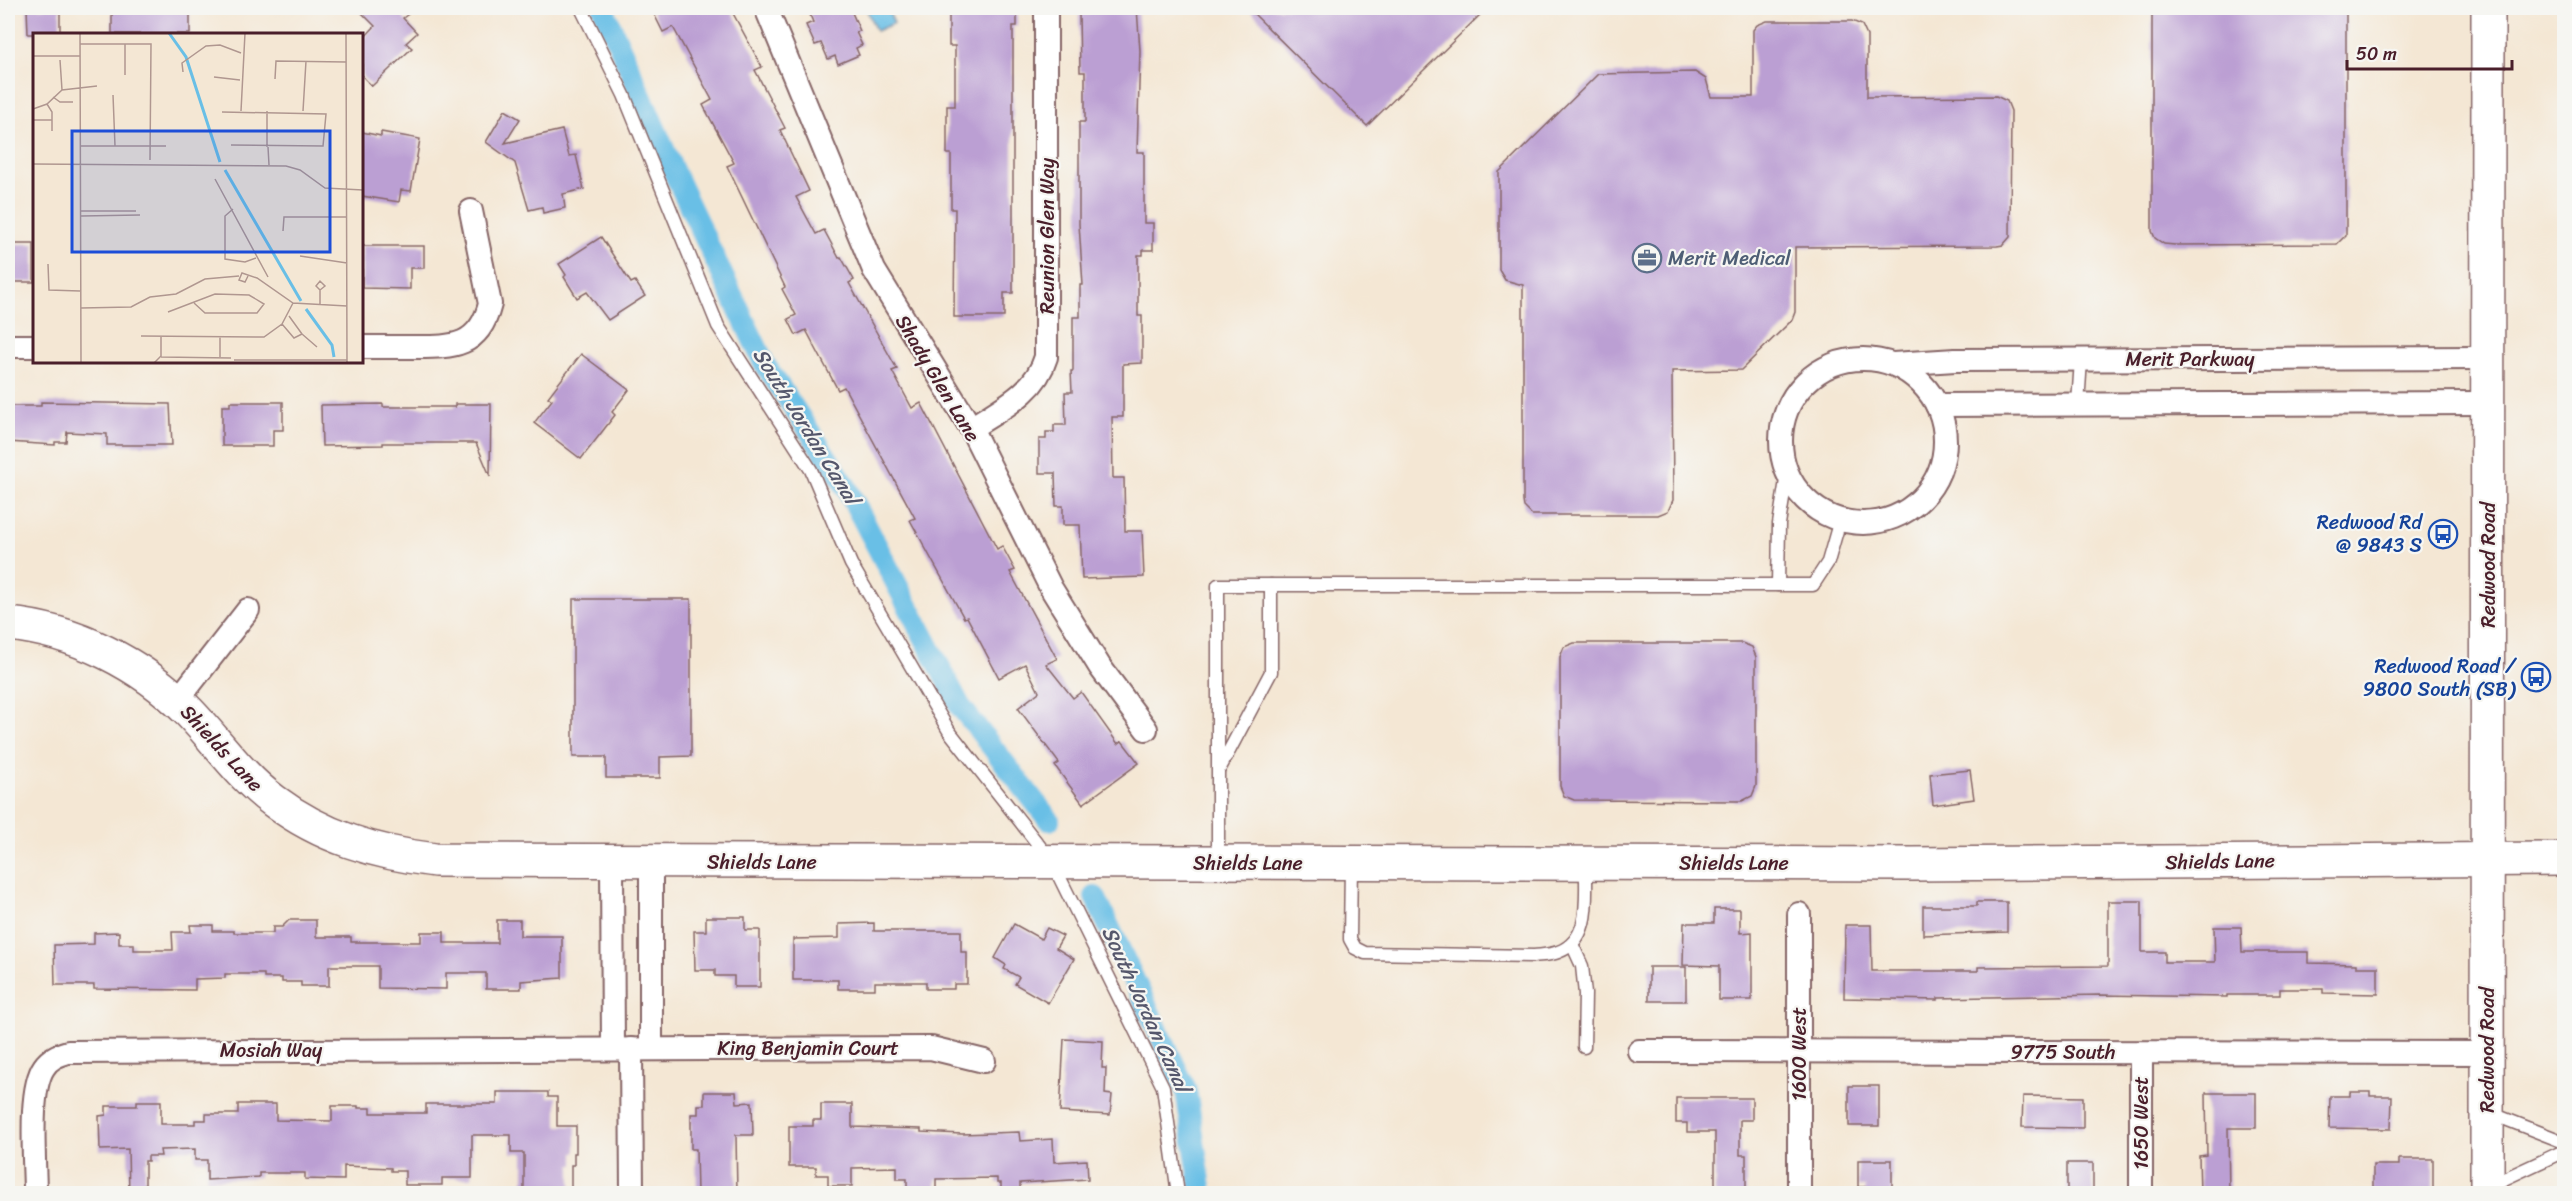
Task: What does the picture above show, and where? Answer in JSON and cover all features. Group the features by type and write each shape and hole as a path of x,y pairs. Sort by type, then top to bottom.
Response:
{"main road":[{"name":"Redwood Road","path":"2487,1190 2488,8"},
{"name":"Shields Lane","path":"8,624 50,632 100,651 149,678 177,700 254,785 298,817 348,842 378,851 435,860 1921,864 2565,859"}],"street":[{"name":"Shady Glen Lane","path":"766,8 874,270 971,428 1051,588 1100,667 1146,729"},
{"name":"Reunion Glen Way","path":"971,428 1034,385 1042,372 1046,357 1046,8"},
{"path":"363,347 457,345 470,339 480,330 487,317 490,304 471,211"},
{"path":"8,346 33,346"},
{"name":"Merit Parkway","path":"1893,364 1919,380 1938,405 1945,427 1945,451 1939,474 1927,494 1909,510 1887,520 1864,523 1840,520 1818,510 1800,494 1787,474 1781,440 1784,418 1793,397 1808,380 1827,367 1848,360 1871,359 1893,364 1955,360 2488,358"},
{"path":"1938,405 2488,403"},
{"path":"177,700 248,610"},
{"path":"612,862 632,1049"},
{"path":"632,1194 632,1049 651,862"},
{"name":"1600 West","path":"1799,914 1799,1194"},
{"name":"King Benjamin Court","path":"632,1049 931,1048 984,1061"},
{"name":"Mosiah Way","path":"35,1194 36,1083 46,1064 56,1056 68,1052 632,1049"},
{"name":"9775 South","path":"1639,1052 2487,1053"},
{"name":"1650 West","path":"2141,1053 2141,1194"}],"lane":[{"path":"581,8 624,95 718,326 811,470 851,564 949,731 1052,862 1162,1087 1178,1194"},
{"path":"2078,404 2081,360"},
{"path":"1778,585 1779,524 1787,474"},
{"path":"1218,863 1218,585 1813,585 1828,562 1840,520"},
{"path":"1218,772 1270,672 1270,585"},
{"path":"1351,863 1350,939 1355,948 1365,953 1534,956 1558,952 1572,944 1584,927 1586,863"},
{"path":"1572,944 1582,966 1585,994 1584,1047"},
{"path":"2487,1112 2565,1142"},
{"path":"2487,1190 2565,1151"}],"water":[{"path":"866,8 887,8 894,23 876,31"}],"building":[{"path":"27,8 60,8 60,33 28,34"},
{"path":"190,8 190,33 112,33 112,9"},
{"path":"357,8 416,8 403,18 417,33 406,43 412,48 372,86 363,77 363,39 375,26"},
{"path":"651,8 730,8 762,67 755,70 785,128 780,130 809,191 796,197 816,234 824,230 839,258 841,257 854,280 849,283 897,369 892,371 912,408 921,403 997,549 1002,546 1015,570 1010,572 1057,659 1046,664 1073,698 1081,692 1118,744 1122,741 1139,763 1083,804 1055,766 1059,763 1018,708 1039,692 1025,664 999,678 967,617 964,618 910,520 915,518 844,387 838,390 806,330 796,335 788,319 796,315 782,289 785,287 727,166 734,163 703,105 712,100 673,27 663,32"},
{"path":"807,8 850,8 860,31 856,32 862,45 856,48 859,55 838,64 835,56 828,59 821,43 815,45 806,25 813,22"},
{"path":"949,8 1017,8 1017,26 1013,26 1013,293 1004,293 1004,317 954,317 955,209 951,209 951,154 947,154 947,106 955,106 955,46 949,46"},
{"path":"1089,8 1137,8 1140,51 1137,152 1144,152 1144,223 1153,223 1153,250 1143,250 1143,255 1138,255 1138,316 1142,316 1142,363 1123,364 1123,417 1112,417 1113,478 1124,478 1125,531 1142,531 1144,577 1082,579 1080,525 1063,525 1063,506 1056,506 1055,473 1039,473 1039,439 1046,439 1046,432 1054,432 1054,425 1066,425 1065,392 1072,392 1073,317 1080,317 1080,285 1083,285 1079,224 1079,122 1085,122 1085,72 1080,72 1079,14 1090,14"},
{"path":"1248,8 1487,8 1367,126"},
{"path":"2152,8 2346,8 2346,235 2337,244 2175,245 2164,244 2155,238 2152,231"},
{"name":"Merit Medical","path":"1767,21 1852,21 1862,25 1867,36 1867,97 1996,96 2007,101 2011,111 2010,237 2003,245 1997,246 1795,247 1795,312 1792,320 1741,370 1672,371 1673,500 1668,511 1658,515 1532,515 1524,507 1523,501 1523,285 1505,280 1499,270 1499,172 1598,74 1695,72 1706,79 1711,97 1753,97 1753,30 1757,25"},
{"path":"505,110 520,119 505,143 562,130 569,156 576,155 584,189 563,194 565,208 543,213 542,207 529,210 515,163 486,142"},
{"path":"363,132 381,136 381,132 420,139 411,191 401,190 399,202 363,196"},
{"path":"601,237 631,283 635,281 645,296 608,320 587,292 577,298 559,264"},
{"path":"12,244 33,244 33,282 12,282"},
{"path":"363,246 424,246 424,268 410,268 410,289 363,288"},
{"path":"581,354 629,390 612,412 615,415 581,459 534,423 552,400 548,397"},
{"path":"41,402 170,404 172,445 107,445 107,434 67,432 66,442 55,442 55,445 8,442 8,406 41,406"},
{"path":"230,402 283,402 283,430 273,430 273,446 222,446 222,406 230,406"},
{"path":"383,404 383,407 455,407 455,404 491,404 490,476 476,443 383,443 383,445 322,446 321,405"},
{"path":"573,599 691,599 691,756 660,757 660,778 606,778 606,757 573,757"},
{"path":"1574,643 1742,643 1752,647 1756,657 1756,786 1752,796 1742,801 1574,800 1564,796 1560,786 1560,657 1564,647"},
{"path":"1970,770 1974,799 1933,805 1930,774"},
{"path":"2108,901 2142,901 2142,952 2165,952 2165,962 2215,962 2214,927 2241,927 2242,952 2308,952 2308,963 2378,967 2378,994 2323,993 2323,989 2280,989 2280,995 2227,995 2227,997 2100,995 1938,998 1938,1000 1844,998 1845,925 1871,925 1872,971 1978,971 1978,967 2108,966"},
{"path":"1977,902 2007,902 2007,932 1923,935 1923,906 1977,906"},
{"path":"1714,909 1740,909 1740,933 1752,932 1752,1000 1719,1000 1719,966 1683,965 1684,923 1714,923"},
{"path":"706,917 745,917 745,930 760,930 760,987 734,987 734,976 715,976 715,970 695,970 694,931 706,931"},
{"path":"289,920 316,920 316,937 351,937 351,942 421,942 421,932 444,932 444,943 497,943 497,920 520,920 520,936 562,936 562,978 521,981 521,989 486,989 486,973 446,973 446,989 378,988 378,966 329,966 329,986 301,986 301,982 282,982 282,978 264,978 264,974 225,974 225,978 195,979 195,990 94,989 94,985 55,985 54,945 94,944 94,933 119,932 119,944 134,944 134,950 173,950 172,932 191,932 190,925 213,925 213,931 273,933 273,927 282,927"},
{"path":"874,923 874,931 961,931 961,952 967,952 967,984 954,984 954,989 926,989 926,982 875,982 875,989 838,989 838,980 793,980 793,939 839,938 839,924"},
{"path":"1014,924 1041,939 1047,928 1063,936 1056,948 1074,959 1048,1003 1015,984 1019,977 1004,969 1006,965 995,958"},
{"path":"1649,967 1686,967 1686,1001 1649,1001"},
{"path":"1064,1039 1103,1041 1102,1068 1106,1068 1105,1094 1112,1095 1110,1115 1060,1112"},
{"path":"1849,1086 1879,1086 1879,1126 1849,1126"},
{"path":"497,1092 548,1092 548,1097 557,1097 557,1126 576,1126 576,1153 574,1153 574,1165 571,1165 571,1194 524,1194 524,1153 511,1153 511,1135 472,1135 472,1178 442,1178 442,1185 405,1185 405,1171 391,1171 391,1168 344,1166 344,1180 305,1179 305,1173 259,1173 259,1177 207,1180 207,1160 195,1160 195,1149 160,1150 161,1156 148,1156 148,1161 145,1161 145,1194 129,1194 128,1149 100,1150 99,1116 106,1115 106,1106 137,1106 137,1101 161,1101 161,1124 195,1124 195,1120 206,1120 206,1114 238,1114 238,1104 276,1104 276,1120 332,1121 332,1106 371,1108 371,1113 426,1113 426,1104 497,1104"},
{"path":"704,1092 736,1092 737,1103 752,1102 753,1135 736,1135 737,1194 697,1194 696,1149 691,1149 691,1114 698,1114 698,1105 704,1105"},
{"path":"2350,1092 2370,1092 2370,1096 2392,1096 2391,1129 2329,1128 2330,1096 2350,1096"},
{"path":"2206,1093 2256,1093 2256,1128 2228,1128 2229,1194 2200,1194 2199,1156 2207,1155"},
{"path":"2023,1096 2083,1097 2083,1128 2022,1127"},
{"path":"1676,1098 1752,1098 1752,1120 1740,1120 1740,1155 1746,1155 1746,1194 1715,1194 1715,1132 1687,1132 1687,1123 1676,1123"},
{"path":"821,1104 852,1104 852,1127 921,1129 921,1132 962,1134 1019,1132 1020,1141 1053,1139 1054,1162 1087,1160 1088,1179 1020,1183 1020,1194 1001,1194 1001,1183 997,1183 997,1178 936,1179 936,1193 907,1193 907,1179 897,1179 897,1167 852,1168 852,1186 828,1186 828,1175 816,1175 816,1167 789,1167 789,1126 813,1126 813,1120 821,1120"},
{"path":"2399,1159 2433,1159 2433,1194 2373,1194 2373,1165 2399,1165"},
{"path":"1858,1160 1892,1160 1892,1194 1865,1194 1865,1187 1858,1187"},
{"path":"2067,1163 2093,1163 2093,1194 2067,1194"}],"waterway":[{"name":"South Jordan Canal","path":"603,8 676,177 765,365 844,483 960,706 1049,820"},
{"name":"South Jordan Canal","path":"1095,897 1186,1090 1202,1194"}],"place":[{"name":"Merit Medical","path":"1647,258"},
{"name":"Redwood Rd @ 9843 S","path":"2443,534"},
{"name":"Redwood Road / 9800 South (SB)","path":"2536,677"}]}
